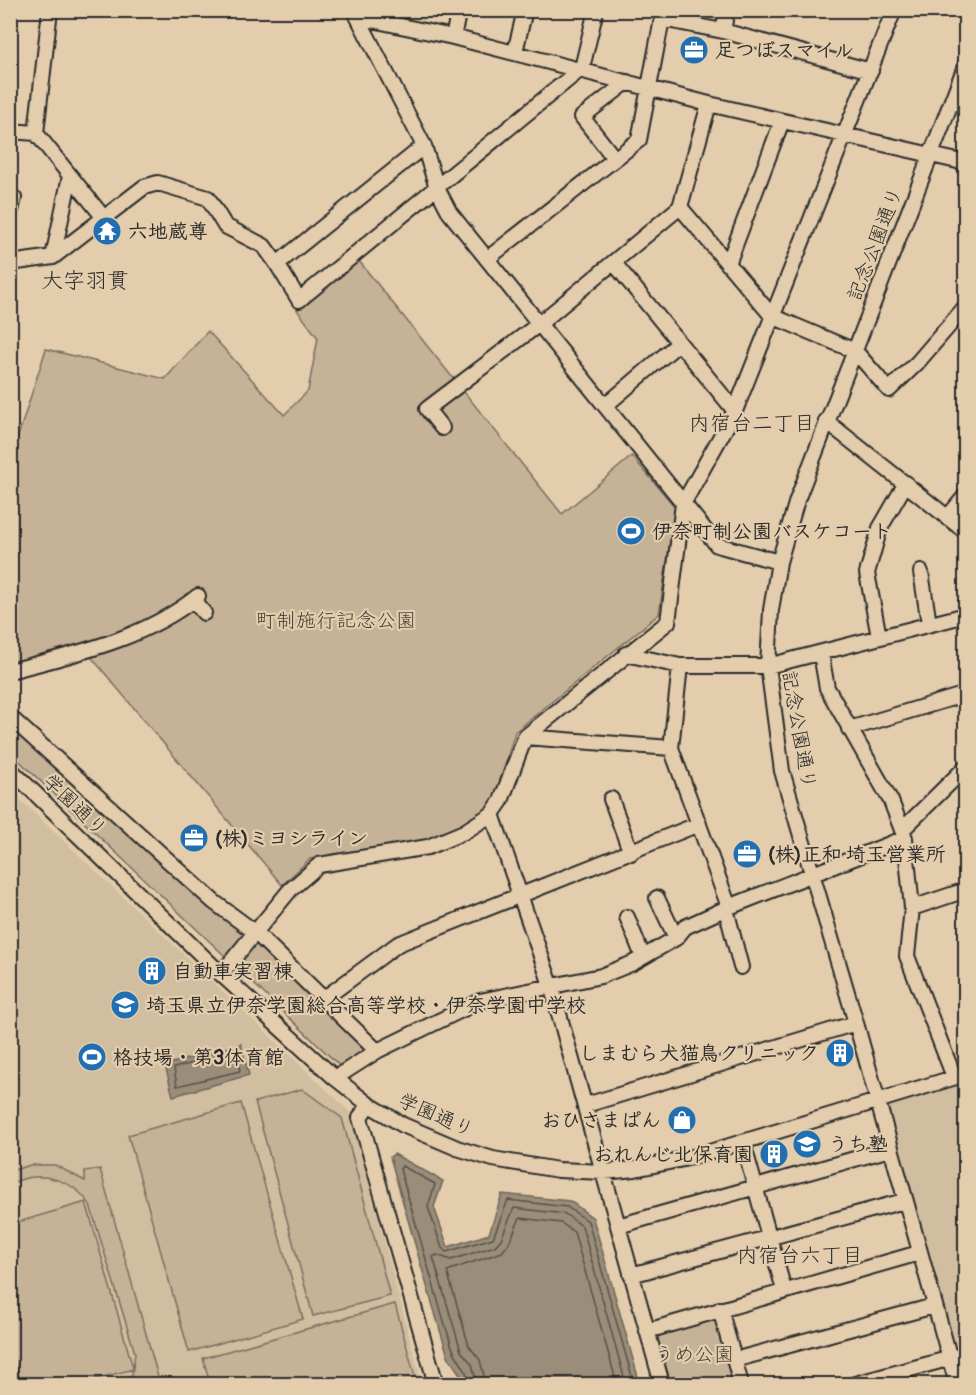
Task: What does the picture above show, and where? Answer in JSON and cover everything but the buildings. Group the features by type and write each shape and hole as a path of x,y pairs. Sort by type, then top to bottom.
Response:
{"street":[{"path":"50,10 36,133 104,218"},
{"path":"453,37 459,10"},
{"path":"515,52 525,10"},
{"path":"10,263 53,257 144,187 158,183 207,198 225,226 264,246 299,300 582,68 596,10"},
{"path":"723,31 727,10"},
{"path":"222,974 290,890 319,865 428,847 464,832 492,814 501,801 525,737 668,622 683,504 735,411 846,136 894,10"},
{"path":"356,14 582,68 709,104 966,163"},
{"path":"356,14 424,146 437,188 450,213 717,545 779,562"},
{"path":"487,259 639,140 662,19 723,31 871,71"},
{"name":"記念公園通り","path":"957,1384 856,1023 782,771 768,666 771,610 779,562 826,421 966,64"},
{"path":"615,159 582,117 627,82"},
{"path":"442,428 427,409 539,324 681,207 709,104"},
{"path":"728,264 782,121"},
{"path":"10,131 36,133"},
{"path":"277,264 424,146"},
{"path":"53,257 70,176"},
{"path":"10,215 14,198"},
{"path":"681,207 772,316 855,351 889,390 917,363 966,306"},
{"path":"614,263 735,411"},
{"path":"605,406 679,343"},
{"path":"826,421 966,532"},
{"path":"879,637 867,573 880,528 906,483"},
{"path":"947,518 966,495"},
{"path":"921,572 928,624"},
{"path":"10,671 100,647 167,618 195,598 204,613"},
{"path":"626,654 680,666 768,666 966,615"},
{"path":"821,654 827,688 891,801 903,834 912,908 907,956 960,1075"},
{"path":"680,666 671,748 727,908 741,967"},
{"path":"849,729 966,694"},
{"path":"10,717 214,902 256,933 322,1000 377,1051"},
{"path":"525,737 671,748"},
{"path":"335,1078 377,1051 480,1001 601,976 643,957 675,938 685,927 813,875 903,834 966,767"},
{"name":"学園通り","path":"10,769 222,974 335,1078 368,1104 428,1137 493,1159 558,1170 604,1172 663,1164 742,1143 960,1075"},
{"path":"611,799 631,853"},
{"path":"492,814 551,985 662,1384"},
{"path":"322,1000 398,944 521,897 699,824"},
{"path":"912,908 966,890"},
{"path":"657,898 675,938"},
{"path":"627,917 643,957"},
{"path":"586,1106 856,1023"},
{"path":"368,1104 360,1118 436,1384"},
{"path":"742,1143 784,1290"},
{"path":"618,1226 890,1149"},
{"path":"632,1275 904,1201"},
{"path":"647,1331 919,1253"},
{"path":"734,1360 934,1306"},
{"path":"720,1309 741,1384"},
{"path":"855,1384 966,1354"}],"shaded area":[{"name":"埼玉県立伊奈学園総合高等学校・伊奈学園中学校","path":"10,790 350,1112 422,1384 11,1384"},
{"path":"965,1080 965,1346 955,1349 885,1104"},
{"name":"うち塾","path":"804,1137 810,1137 814,1144 810,1151 804,1151 800,1147 800,1141"}],"green space":[{"name":"町制施行記念公園","path":"359,261 562,514 632,456 675,507 659,614 515,732 494,802 484,813 462,827 421,844 310,859 282,885 82,646 11,663 11,458 46,349 165,379 208,331 284,415 308,391 318,338 297,310"},
{"path":"10,724 246,937 227,958 11,753"},
{"path":"256,941 367,1050 341,1067 235,966"},
{"path":"302,1089 342,1118 390,1296 313,1316 255,1102"},
{"path":"241,1103 303,1319 189,1352 128,1135"},
{"path":"30,1165 55,1165 85,1181 85,1171 100,1169 160,1384 130,1384 133,1369 78,1384 21,1384 11,1347 11,1224 86,1202 133,1368 135,1353 90,1205 74,1189 55,1179 33,1177 11,1184 11,1171"},
{"path":"395,1304 417,1384 210,1384 203,1358"},
{"name":"うめ公園","path":"712,1317 717,1321 733,1384 671,1384 658,1340 659,1332"}],"water":[{"path":"241,1044 249,1075 173,1096 165,1065"},
{"path":"394,1154 443,1181 434,1207 448,1247 489,1234 502,1194 570,1201 593,1218 640,1384 464,1384 447,1353 390,1157"}],"place":[{"name":"足つぼスマイル","path":"694,50"},
{"name":"六地蔵尊","path":"107,231"},
{"name":"伊奈町制公園バスケコート","path":"631,531"},
{"name":"(株)ミヨシライン","path":"194,838"},
{"name":"(株)正和 埼玉営業所","path":"747,854"},
{"name":"自動車実習棟","path":"152,971"},
{"name":"埼玉県立伊奈学園総合高等学校・伊奈学園中学校","path":"125,1005"},
{"name":"しまむら犬猫鳥クリニック","path":"840,1053"},
{"name":"格技場・第3体育館","path":"92,1057"},
{"name":"おひさまぱん","path":"682,1120"},
{"name":"うち塾","path":"807,1144"},
{"name":"おれんじ北保育園","path":"774,1154"}],"district":[{"name":"大字羽貫","path":"85,281"},
{"name":"内宿台二丁目","path":"752,423"},
{"name":"内宿台六丁目","path":"800,1255"}]}
